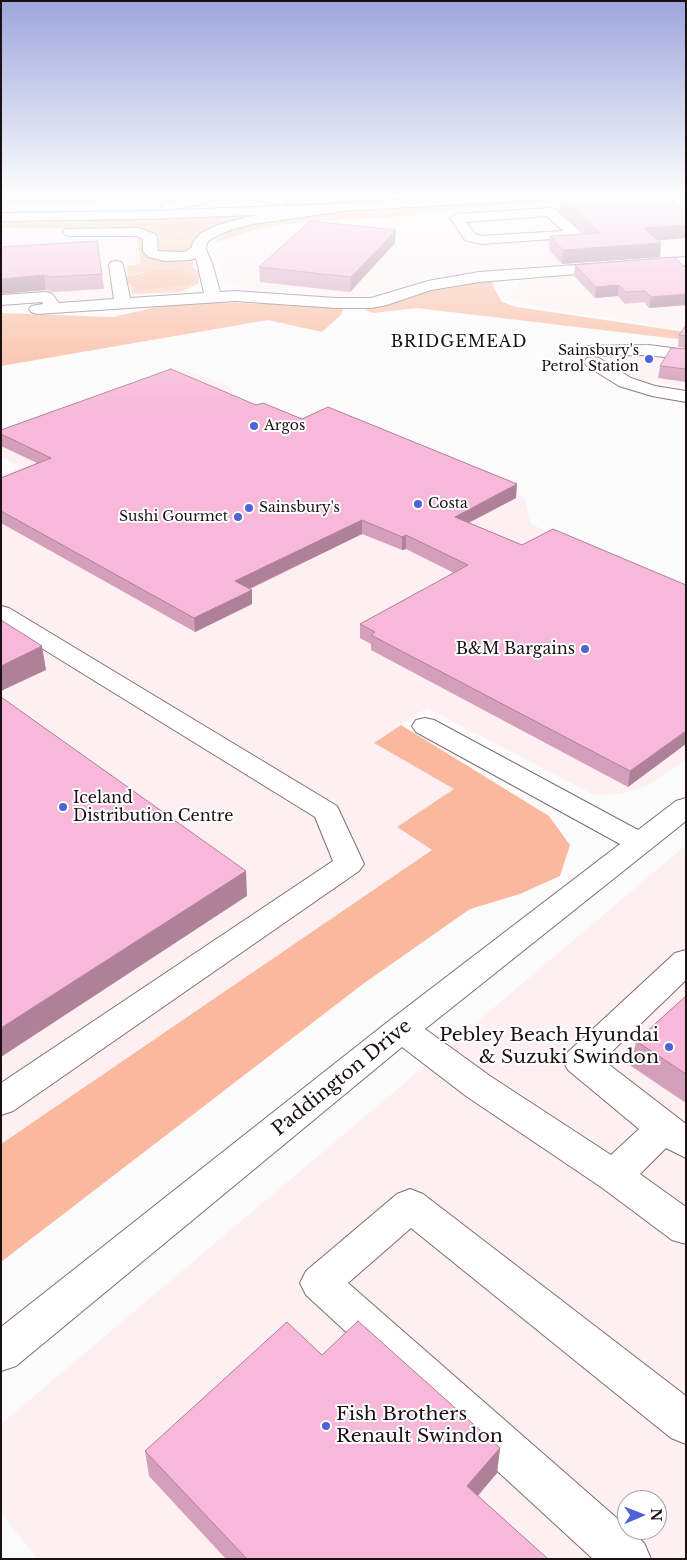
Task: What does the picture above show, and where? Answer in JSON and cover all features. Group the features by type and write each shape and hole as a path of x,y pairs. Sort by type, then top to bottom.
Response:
{"street":[{"path":"117,268 123,303"},
{"path":"206,268 213,296"},
{"path":"37,309 213,296 245,296 336,303 371,303 381,302 428,286 479,277 590,268"},
{"path":"1,300 46,298 56,308"},
{"path":"686,355 650,350 588,357 615,378 658,392 686,397"},
{"path":"1,613 327,812 349,864 1,1101"},
{"path":"425,726 639,842"},
{"name":"Paddington Drive","path":"1,1352 402,1029 686,807"},
{"path":"614,1176 674,1135 580,1060 686,961"},
{"path":"402,1029 478,1086 614,1176 686,1228"},
{"path":"628,1559 320,1283 410,1205 686,1423"}],"shaded area":[{"path":"1,268 191,268 199,272 199,281 186,290 166,294 1,305"},
{"path":"127,268 194,268 199,272 199,281 198,284 180,292 132,294 130,286 137,290 167,288 142,272 128,276"},
{"path":"219,268 510,268 416,281 367,295 349,297 243,289 226,283"},
{"path":"661,268 686,268 686,330 555,310 507,299 519,284 521,278"},
{"path":"156,270 184,271 195,276 194,281 189,284 137,290 124,281 125,277"},
{"path":"492,278 494,288 502,302 517,307 686,332 686,340 417,308 373,313 365,310 454,283"},
{"path":"199,302 345,306 340,316 322,332 268,320 1,366 1,313 113,317 165,305"},
{"name":"Sainsbury's Petrol Station","path":"592,342 616,346 638,344 686,346 686,387 646,381 633,376"},
{"path":"188,371 232,388 228,394 285,417 328,416 524,497 531,524 686,591 686,760 645,787 621,794 594,795 427,708 374,743 454,789 397,827 432,850 1,1144 1,475 21,467 1,457 1,440"},
{"path":"401,725 549,816 570,845 560,876 520,894 470,909 363,984 1,1262 1,1144 432,850 397,827 454,789 374,743"},
{"path":"686,845 686,1559 38,1559 1,1514 1,1424"}],"building":[{"path":"1,268 101,268 102,274 50,277 44,275 1,279"},
{"path":"266,268 360,268 351,277"},
{"path":"578,268 686,268 686,294 651,297 645,291 626,292 619,285 596,287"},
{"path":"686,325 686,336 679,335"},
{"path":"671,348 686,349 686,369 660,366"},
{"path":"171,369 256,405 263,403 302,419 328,407 517,484 455,517 522,545 553,529 686,585 686,731 630,771 371,635 375,632 360,624 468,565 406,535 402,537 362,520 235,581 252,590 194,618 1,511 1,478 51,458 1,434 1,430"},
{"path":"1,620 42,646 1,666"},
{"name":"Iceland Distribution Centre","path":"1,697 246,871 1,1028"},
{"path":"686,996 686,1074 636,1041"},
{"name":"Fish Brothers Renault Swindon","path":"358,1321 500,1448 467,1486 548,1559 247,1559 145,1451 287,1322 322,1355"}],"place":[{"name":"Sainsbury's Petrol Station","path":"649,359"},
{"name":"Argos","path":"254,426"},
{"name":"Costa","path":"418,504"},
{"name":"Sainsbury's","path":"249,508"},
{"name":"Sushi Gourmet","path":"238,517"},
{"name":"B&M Bargains","path":"585,649"},
{"name":"Iceland Distribution Centre","path":"63,807"},
{"name":"Pebley Beach Hyundai & Suzuki Swindon","path":"669,1047"},
{"name":"Fish Brothers Renault Swindon","path":"326,1426"}],"district":[{"name":"BRIDGEMEAD","path":"459,342"}]}
